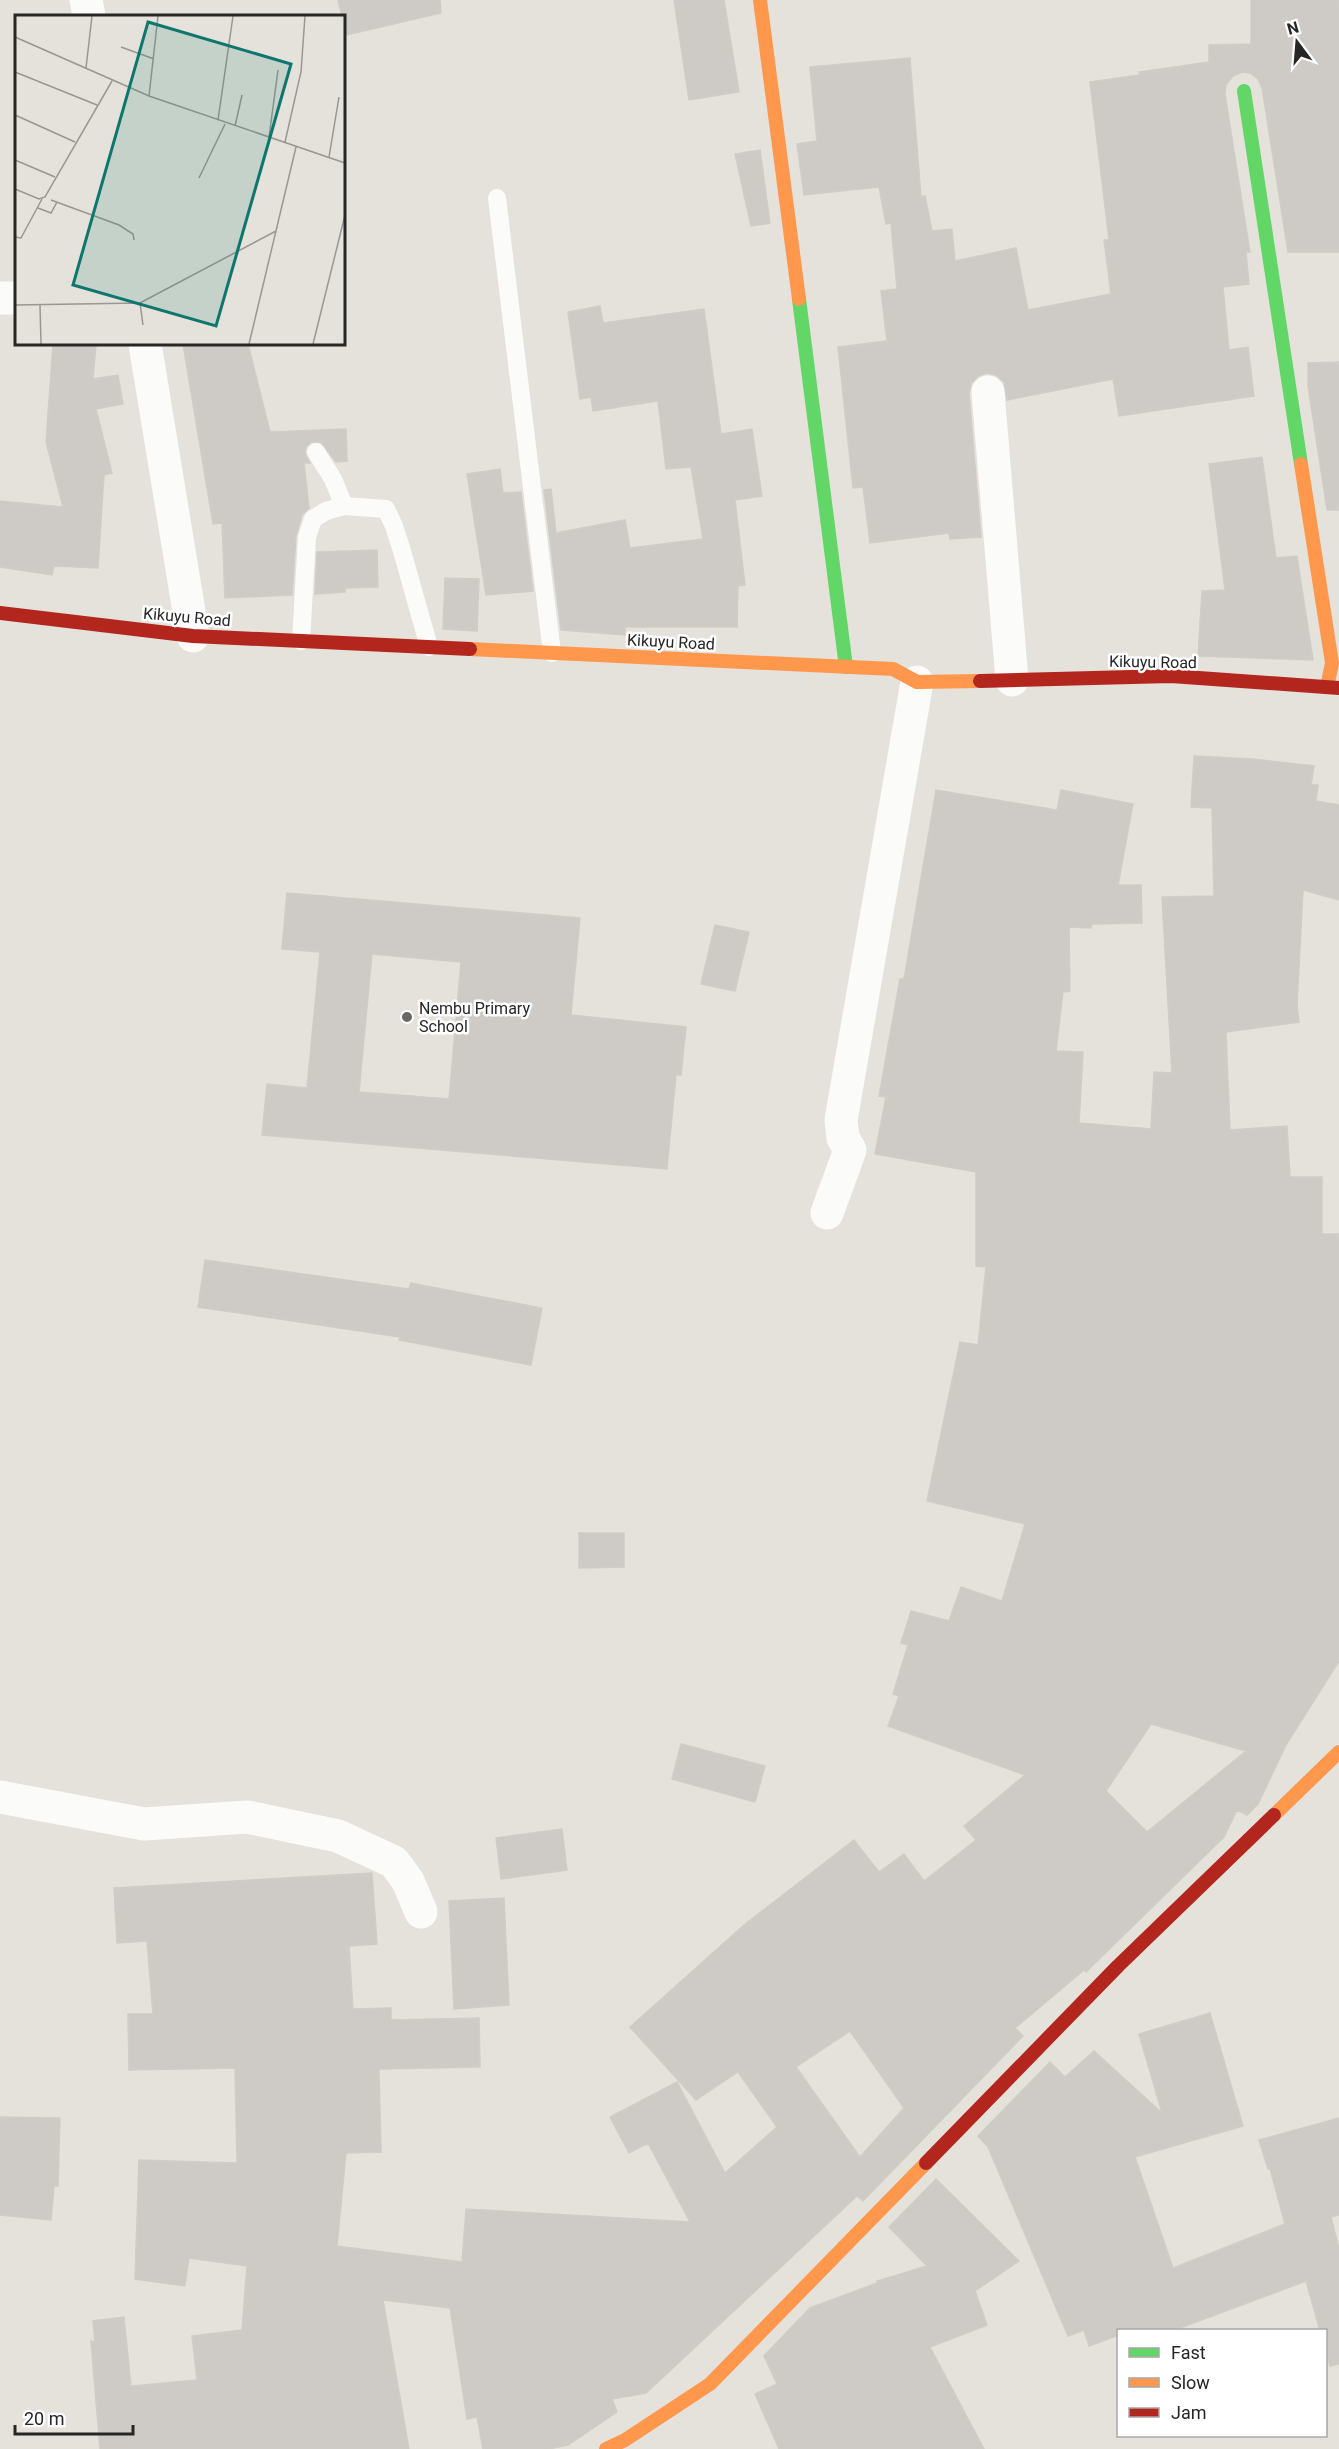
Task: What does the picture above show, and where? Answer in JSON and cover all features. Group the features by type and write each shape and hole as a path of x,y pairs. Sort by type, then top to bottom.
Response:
{"street":[{"path":"86,0 89,15"},
{"path":"760,0 846,667"},
{"path":"1244,91 1332,663 1333,688"},
{"path":"145,345 193,636"},
{"path":"988,392 1012,680"},
{"name":"Kikuyu Road","path":"0,613 193,636 893,669 917,682 1171,676 1333,688"},
{"path":"827,1213 850,1150 843,1138 841,1120 917,682"},
{"path":"619,2446 710,2384 1118,1966 1339,1752"},
{"path":"0,1797 144,1824 247,1817 338,1836 394,1862 408,1881 421,1912"}],"lane":[{"path":"496,198 552,653"},
{"path":"316,452 333,479 344,506"},
{"path":"301,641 306,537 313,519 326,511 344,506 386,509 390,515 429,647"}],"building":[{"path":"338,0 440,0 441,13 346,35 345,15 342,15"},
{"path":"674,0 724,0 739,92 689,100"},
{"path":"1251,0 1339,0 1339,252 1288,252 1262,88 1258,79 1250,73 1242,72 1233,76 1226,85 1225,94 1250,252 1246,252 1249,284 1223,287 1229,350 1248,347 1254,396 1119,416 1113,379 1007,400 1004,382 996,375 987,373 978,376 971,384 969,394 981,537 950,539 949,533 870,543 863,487 853,488 838,347 887,341 881,291 897,289 891,223 886,224 879,187 804,195 797,144 817,141 810,67 910,58 921,197 925,196 932,231 952,229 955,261 1016,248 1028,310 1111,294 1104,240 1109,240 1090,82 1209,62 1209,45 1251,44"},
{"path":"760,150 770,223 751,226 735,154"},
{"path":"600,306 603,323 704,309 721,434 752,429 762,496 735,500 745,585 738,586 737,627 625,627 625,635 561,630 544,490 551,489 556,533 625,520 630,548 703,539 691,467 666,469 658,401 593,411 591,397 580,399 568,312"},
{"path":"53,345 96,345 93,379 118,375 123,404 96,409 112,473 104,475 98,568 54,566 52,575 0,567 0,501 63,507 46,442"},
{"path":"183,345 248,345 270,432 346,429 347,461 336,462 321,442 311,442 306,447 305,453 310,463 304,463 309,508 302,515 296,536 292,595 225,598 222,523 213,524"},
{"path":"1339,362 1339,510 1327,510 1308,386 1308,363"},
{"path":"1262,457 1276,558 1297,556 1313,660 1198,656 1202,591 1225,590 1209,464"},
{"path":"500,469 503,493 521,492 533,591 486,595 467,474"},
{"path":"377,550 378,587 345,588 345,592 315,594 317,552"},
{"path":"445,578 479,579 477,631 443,629"},
{"path":"1194,756 1253,759 1314,766 1311,785 1318,785 1316,801 1339,805 1339,900 1303,890 1297,1006 1299,1022 1226,1032 1230,1130 1287,1126 1290,1177 1322,1177 1322,1234 1339,1234 1339,1661 1286,1745 1258,1804 1247,1815 1237,1810 1224,1837 1086,1972 1084,1970 1015,2028 1023,2036 863,2201 857,2196 646,2393 612,2399 617,2412 568,2445 549,2449 483,2449 477,2417 467,2419 450,2308 383,2300 409,2449 100,2449 91,2341 95,2342 93,2321 124,2317 131,2386 197,2380 192,2336 242,2330 247,2266 189,2258 185,2286 135,2279 139,2160 237,2163 235,2068 129,2070 128,2014 153,2014 147,1941 117,1943 114,1888 372,1873 377,1944 349,1946 353,2009 391,2008 391,2020 479,2018 480,2067 379,2069 381,2152 346,2153 337,2246 462,2262 466,2209 690,2222 648,2143 629,2153 610,2117 677,2082 725,2173 777,2127 738,2072 696,2100 630,2027 744,1925 854,1840 879,1872 904,1854 924,1881 976,1840 964,1826 1025,1775 888,1726 899,1696 893,1694 908,1645 901,1643 911,1611 949,1621 961,1587 1002,1601 1025,1524 927,1501 960,1342 978,1345 986,1267 976,1266 976,1172 875,1154 886,1097 879,1096 900,979 904,979 936,790 1057,810 1061,790 1133,804 1118,885 1141,885 1142,923 1092,924 1091,928 1069,927 1070,991 1063,992 1056,1051 1083,1052 1079,1123 1151,1129 1154,1072 1172,1073 1162,897 1214,896 1212,808 1191,807","holes":["1151,1724 1246,1751 1147,1832 1106,1791","850,2031 904,2108 860,2157 796,2067"]},
{"path":"287,893 580,918 571,1015 686,1027 681,1075 676,1075 667,1169 262,1135 267,1084 307,1088 320,952 282,949","holes":["372,954 461,962 449,1099 359,1092"]},
{"path":"715,925 749,932 735,991 701,984"},
{"path":"205,1260 409,1289 411,1283 542,1308 531,1365 399,1340 400,1337 198,1307"},
{"path":"579,1533 624,1533 624,1567 579,1568"},
{"path":"681,1744 765,1766 755,1802 672,1779"},
{"path":"562,1829 567,1870 501,1879 496,1838"},
{"path":"504,1898 509,2005 454,2009 449,1901"},
{"path":"1210,2013 1243,2126 1135,2157 1173,2268 1285,2224 1270,2169 1268,2169 1259,2140 1339,2118 1339,2215 1331,2217 1339,2249 1339,2364 1330,2366 1327,2354 1327,2329 1319,2329 1306,2281 1177,2329 1117,2329 1117,2336 1089,2346 1084,2330 1068,2336 988,2147 978,2136 1050,2062 1065,2077 1094,2051 1162,2113 1139,2034"},
{"path":"0,2117 60,2118 58,2186 54,2186 51,2220 0,2215"},
{"path":"936,2179 1019,2261 975,2291 987,2325 930,2347 984,2449 779,2449 755,2394 777,2384 764,2356 810,2308 877,2283 877,2281 927,2266 889,2227"}],"traffic: fast":[{"path":"1244,91 1301,464"},
{"path":"799,299 846,667"}],"traffic: slow":[{"path":"760,0 799,299"},
{"path":"1301,464 1332,663 1327,687"},
{"path":"470,649 893,669 917,682 980,681"},
{"path":"1274,1815 1339,1752"},
{"path":"606,2449 625,2440 710,2384 926,2163"}],"traffic: jam":[{"path":"0,613 193,636 470,649"},
{"path":"980,681 1171,676 1339,688"},
{"path":"926,2163 1118,1966 1274,1815"}],"place":[{"name":"Nembu Primary School","path":"407,1017"}]}
